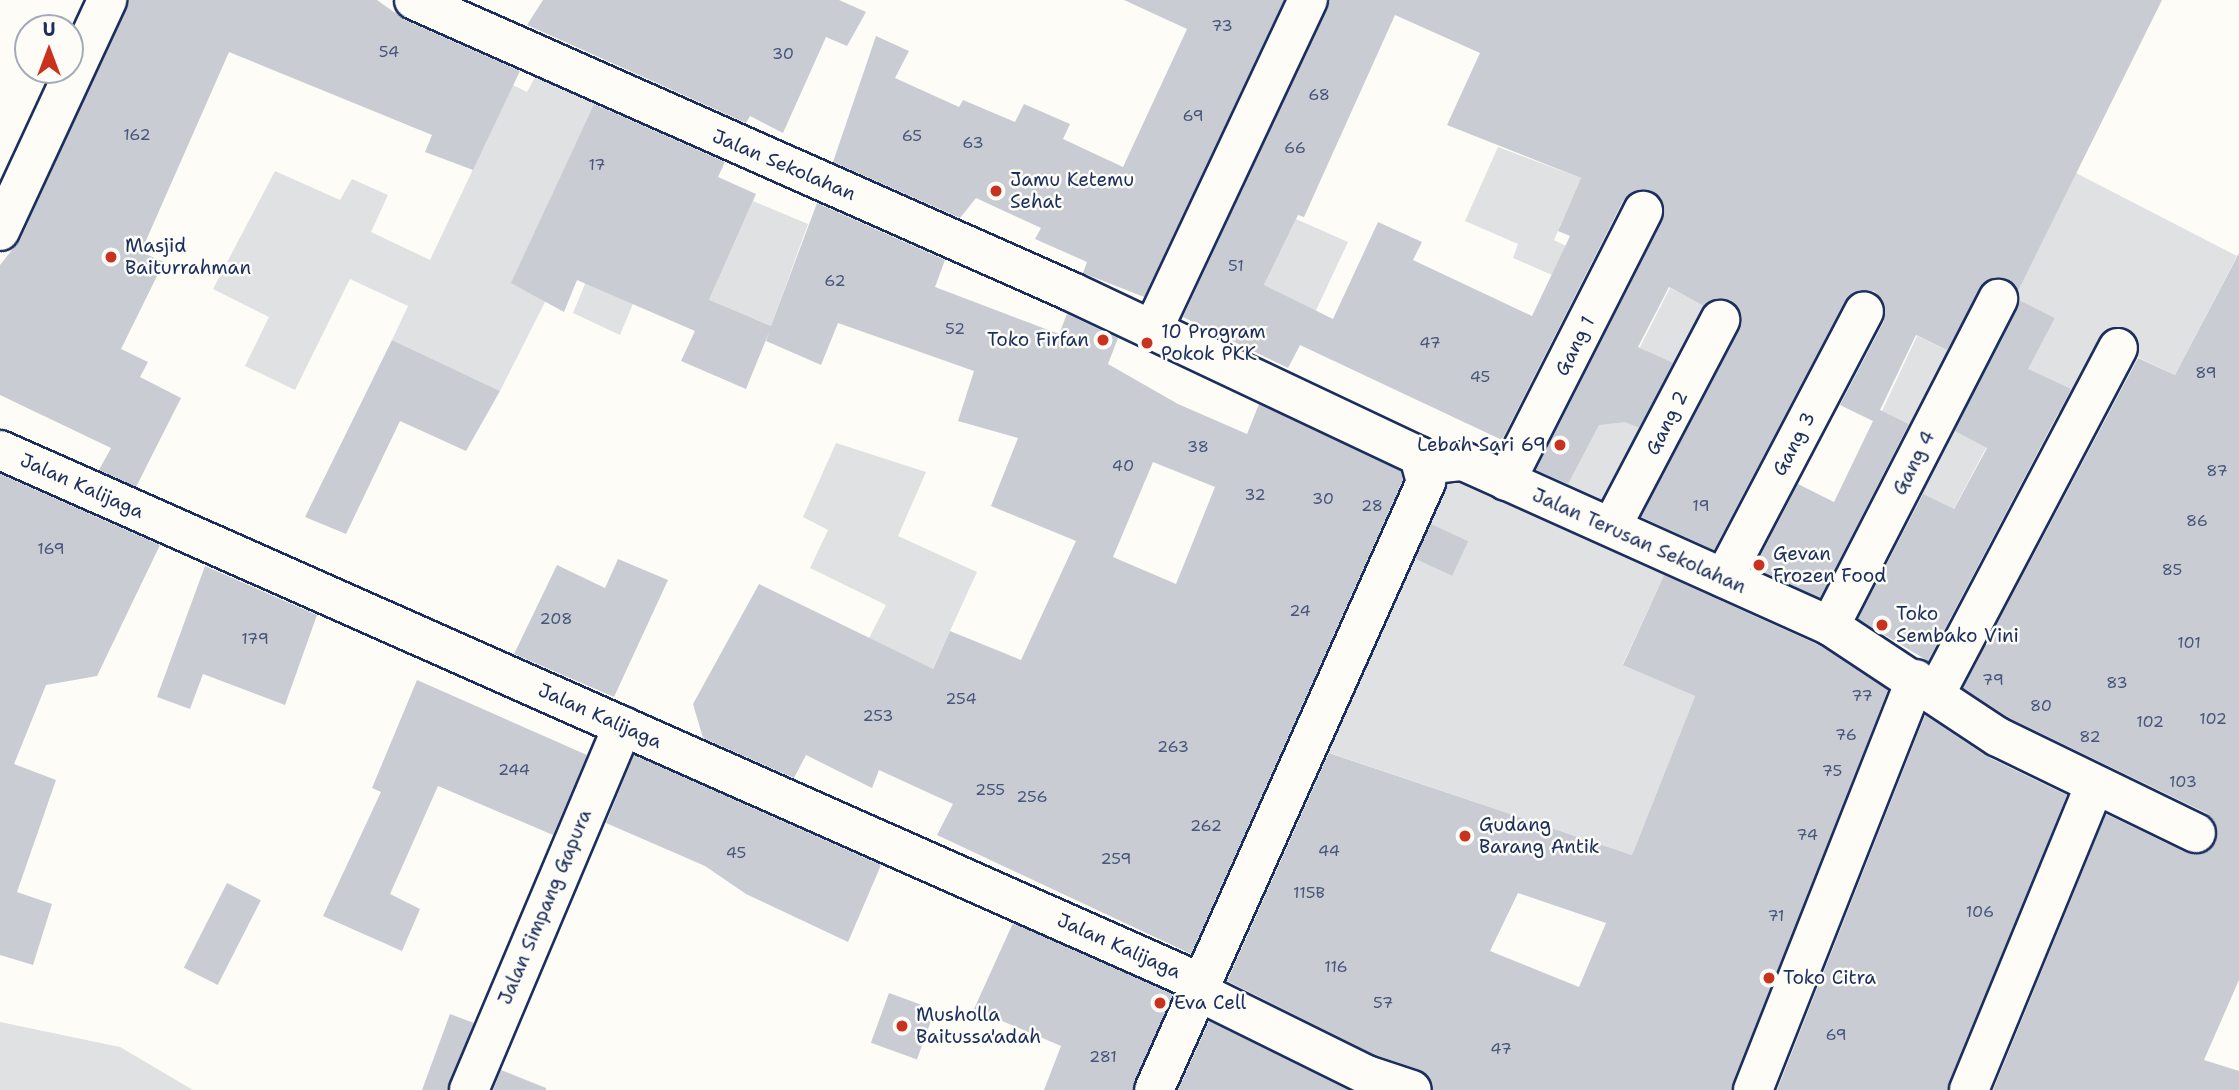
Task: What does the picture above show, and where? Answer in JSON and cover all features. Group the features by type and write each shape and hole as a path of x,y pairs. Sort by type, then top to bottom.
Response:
{"street":[{"path":"0,231 107,0"},
{"name":"Jalan Sekolahan","path":"414,0 1153,329 1414,451 1424,465"},
{"path":"1153,329 1308,0"},
{"name":"Gang 1","path":"1506,481 1643,211"},
{"name":"Gang 4","path":"1841,632 1998,299"},
{"name":"Gang 3","path":"1724,578 1864,311"},
{"name":"Gang 2","path":"1612,526 1720,320"},
{"path":"1753,1090 1926,686 2118,348"},
{"name":"Jalan Kalijaga","path":"0,450 623,726 1199,987 1367,1074 1412,1090"},
{"name":"Jalan Terusan Sekolahan","path":"1424,465 1463,461 1612,526 1841,632 1926,686 1998,737 2094,786 2196,833"},
{"path":"1154,1090 1426,482 1424,465"},
{"name":"Jalan Simpang Gapura","path":"469,1090 623,726"},
{"path":"1969,1090 2094,786"}],"shaded area":[{"path":"536,75 596,100 546,208 545,302 500,391 392,340 408,306 350,279 295,390 245,366 269,317 213,289 275,171 340,200 352,179 388,195 371,232 430,260 513,85 527,92"},
{"path":"1498,147 1581,178 1554,240 1566,246 1552,275 1513,258 1518,244 1465,221"},
{"path":"2076,173 2237,256 2175,375 2110,344 2071,419 2016,391 2055,318 2014,298"},
{"path":"753,201 808,224 771,326 755,319 738,356 693,336"},
{"path":"1296,219 1348,242 1297,351 1236,343"},
{"path":"609,226 650,263 620,335 573,313"},
{"path":"1670,288 1715,311 1685,371 1640,348"},
{"path":"1917,336 1958,355 1923,430 1882,411"},
{"path":"1969,385 1982,392 1987,446 1953,510 1909,488"},
{"path":"1605,412 1651,434 1611,507 1563,493"},
{"path":"836,443 926,472 898,536 977,572 927,681 869,638 886,605 810,568 828,530 803,517"},
{"path":"1449,472 1668,566 1623,664 1695,696 1632,855 1327,752"},
{"path":"0,1022 120,1047 193,1090 0,1090"}],"building":[{"path":"129,0 377,0 405,20 520,71 473,170 425,152 432,135 229,52 141,252 164,262 121,349 148,362 140,377 181,398 136,487 99,470 111,448 0,395 0,265 20,240"},
{"path":"543,0 839,0 866,12 847,46 826,37 783,133 750,116 746,123 527,25"},
{"path":"1124,0 1284,0 1144,297 1083,273 1087,262 1035,239 1041,228 976,198 960,218 833,162 876,36 909,51 895,78 959,107 963,100 1015,122 1024,104 1070,124 1063,139 1123,167 1187,29"},
{"path":"1330,0 2162,0 2018,291 2007,279 1986,281 1947,350 1916,335 1880,410 1909,424 1820,598 1754,568 1798,484 1834,502 1873,421 1840,405 1884,321 1883,300 1874,291 1853,292 1845,301 1714,550 1641,517 1739,330 1739,309 1730,300 1704,306 1669,287 1638,347 1673,363 1639,428 1625,422 1599,425 1568,484 1536,470 1662,221 1662,200 1652,191 1632,192 1623,201 1502,440 1300,345 1288,368 1183,317","holes":["1395,15 1480,53 1447,125 1581,178 1558,231 1570,236 1532,316 1413,260 1422,242 1378,222 1333,319 1264,285 1298,215 1304,217"]},
{"path":"594,104 725,162 718,177 756,194 709,300 771,326 817,203 945,260 935,287 1059,334 1067,314 1118,338 1108,364 1178,404 1247,434 1259,404 1401,471 1403,480 1191,954 937,835 953,804 879,770 872,788 806,755 794,778 703,738 693,704 759,584 933,669 950,631 1021,660 1076,541 991,506 1018,438 958,421 974,371 838,323 821,365 766,341 770,330 746,389 681,361 695,331 577,280 564,312 511,283","holes":["1153,462 1215,487 1176,584 1113,557"]},
{"path":"2239,253 2239,980 2204,1060 2239,1071 2239,1090 1993,1090 2106,814 2187,853 2208,851 2216,842 2214,821 2206,813 2009,718 1963,688 2138,358 2175,375"},
{"path":"2019,300 2055,318 2028,369 2071,389 1928,661 1858,619 1923,494 1954,509 1987,448 1955,431"},
{"path":"392,340 500,391 466,451 400,421 346,534 305,517"},
{"path":"0,474 160,545 97,676 46,685 14,764 56,780 17,892 52,904 33,965 0,955"},
{"path":"1431,524 1468,541 1452,576 1415,558"},
{"path":"618,559 668,580 614,697 514,654 557,565 605,588"},
{"path":"205,566 317,615 285,705 203,674 190,709 157,697"},
{"path":"1664,575 1819,645 1888,690 1732,1090 1433,1090 1420,1070 1375,1055 1227,981 1329,753 1632,855 1695,696 1623,665","holes":["1518,893 1606,923 1579,987 1490,951"]},
{"path":"417,680 587,755 553,835 438,786 390,894 420,909 402,951 323,916 381,792 372,788"},
{"path":"1925,715 1988,757 2067,795 1948,1090 1777,1090"},
{"path":"634,755 881,865 848,942 746,894 705,866 606,823"},
{"path":"227,883 261,900 218,985 184,968"},
{"path":"1013,923 1173,994 1133,1090 1044,1090 1061,1046 974,1009"},
{"name":"Musholla Baitussa'adah","path":"889,993 935,1010 917,1060 871,1043"},
{"path":"450,1014 474,1023 448,1090 422,1090"},
{"path":"1209,1021 1348,1090 1178,1090"},
{"path":"501,1070 546,1088 546,1090 493,1090"}],"place":[{"name":"Jamu Ketemu Sehat","path":"996,191"},
{"name":"Masjid Baiturrahman","path":"111,257"},
{"name":"Toko Firfan","path":"1103,340"},
{"name":"10 Program Pokok PKK","path":"1147,343"},
{"name":"Lebah Sari 69","path":"1560,445"},
{"name":"Gevan Frozen Food","path":"1759,565"},
{"name":"Toko Sembako Vini","path":"1882,625"},
{"name":"Gudang Barang Antik","path":"1465,836"},
{"name":"Toko Citra","path":"1769,978"},
{"name":"Eva Cell","path":"1160,1003"},
{"name":"Musholla Baitussa'adah","path":"902,1026"}]}
